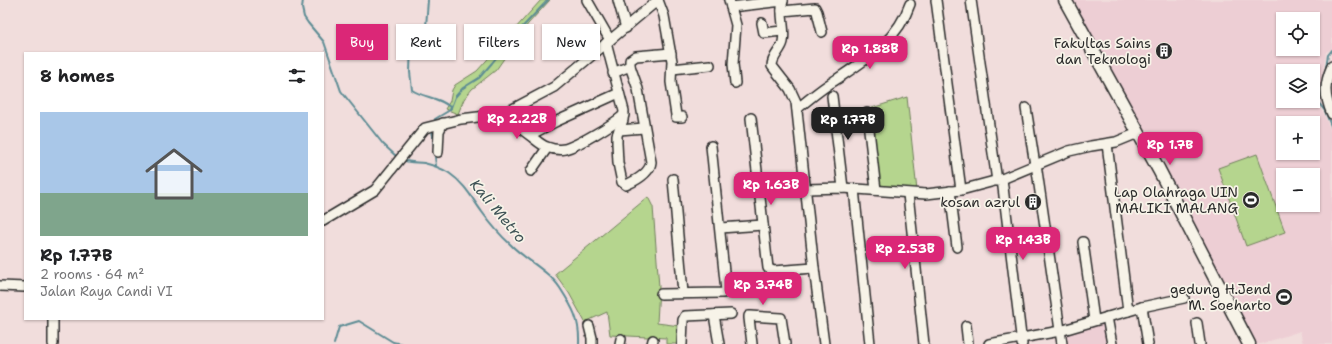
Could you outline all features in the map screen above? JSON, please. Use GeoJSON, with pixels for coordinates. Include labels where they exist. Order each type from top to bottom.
{"type":"FeatureCollection","features":[{"type":"Feature","properties":{"kind":"main road"},"geometry":{"type":"LineString","coordinates":[[1065,0],[1187,223],[1249,344]]}},
{"type":"Feature","properties":{"kind":"street"},"geometry":{"type":"LineString","coordinates":[[587,0],[608,42],[613,73],[624,115],[617,142],[618,163],[622,182],[626,185],[643,175],[651,167],[638,89],[630,66],[630,60],[636,56],[671,53]]}},
{"type":"Feature","properties":{"kind":"street"},"geometry":{"type":"LineString","coordinates":[[618,0],[626,28]]}},
{"type":"Feature","properties":{"kind":"street"},"geometry":{"type":"LineString","coordinates":[[324,220],[375,190],[427,127],[465,118],[494,116],[510,111],[554,87],[658,0],[665,21],[671,53],[671,82],[676,117],[682,117]]}},
{"type":"Feature","properties":{"kind":"street"},"geometry":{"type":"LineString","coordinates":[[734,83],[732,64],[736,25],[730,3],[783,0],[783,40],[782,46],[772,61],[772,66],[794,95],[797,109],[814,268],[824,344]]}},
{"type":"Feature","properties":{"kind":"street"},"geometry":{"type":"LineString","coordinates":[[936,0],[961,190]]}},
{"type":"Feature","properties":{"kind":"street"},"geometry":{"type":"LineString","coordinates":[[971,0],[1001,182],[1021,341]]}},
{"type":"Feature","properties":{"kind":"street"},"geometry":{"type":"LineString","coordinates":[[797,109],[879,49],[900,26],[911,1]]}},
{"type":"Feature","properties":{"kind":"street"},"geometry":{"type":"LineString","coordinates":[[782,11],[814,8],[817,12],[822,32]]}},
{"type":"Feature","properties":{"kind":"street"},"geometry":{"type":"LineString","coordinates":[[762,23],[764,34],[782,30]]}},
{"type":"Feature","properties":{"kind":"street"},"geometry":{"type":"LineString","coordinates":[[672,69],[710,65]]}},
{"type":"Feature","properties":{"kind":"street"},"geometry":{"type":"LineString","coordinates":[[613,73],[630,66]]}},
{"type":"Feature","properties":{"kind":"street"},"geometry":{"type":"LineString","coordinates":[[1332,66],[1325,83],[1326,95],[1332,114]]}},
{"type":"Feature","properties":{"kind":"street"},"geometry":{"type":"LineString","coordinates":[[530,135],[619,93]]}},
{"type":"Feature","properties":{"kind":"street"},"geometry":{"type":"LineString","coordinates":[[832,96],[843,188]]}},
{"type":"Feature","properties":{"kind":"street"},"geometry":{"type":"LineString","coordinates":[[1026,108],[1036,165],[1062,344]]}},
{"type":"Feature","properties":{"kind":"street"},"geometry":{"type":"LineString","coordinates":[[510,111],[518,125],[547,148],[565,149],[611,125],[624,115]]}},
{"type":"Feature","properties":{"kind":"street"},"geometry":{"type":"LineString","coordinates":[[867,113],[876,190]]}},
{"type":"Feature","properties":{"kind":"street"},"geometry":{"type":"LineString","coordinates":[[751,118],[767,265],[769,270],[814,268]]}},
{"type":"Feature","properties":{"kind":"street"},"geometry":{"type":"LineString","coordinates":[[438,152],[441,123]]}},
{"type":"Feature","properties":{"kind":"street"},"geometry":{"type":"LineString","coordinates":[[619,130],[644,128]]}},
{"type":"Feature","properties":{"kind":"street"},"geometry":{"type":"LineString","coordinates":[[806,189],[843,188],[854,193],[876,190],[908,194],[926,194],[961,190],[1001,182],[1036,165],[1069,152],[1091,146],[1107,146],[1138,133]]}},
{"type":"Feature","properties":{"kind":"street"},"geometry":{"type":"LineString","coordinates":[[660,294],[723,293],[726,291],[711,146]]}},
{"type":"Feature","properties":{"kind":"street"},"geometry":{"type":"LineString","coordinates":[[1107,146],[1128,311]]}},
{"type":"Feature","properties":{"kind":"street"},"geometry":{"type":"LineString","coordinates":[[531,172],[547,148]]}},
{"type":"Feature","properties":{"kind":"street"},"geometry":{"type":"LineString","coordinates":[[673,180],[683,293]]}},
{"type":"Feature","properties":{"kind":"street"},"geometry":{"type":"LineString","coordinates":[[950,191],[957,247]]}},
{"type":"Feature","properties":{"kind":"street"},"geometry":{"type":"LineString","coordinates":[[854,193],[870,344]]}},
{"type":"Feature","properties":{"kind":"street"},"geometry":{"type":"LineString","coordinates":[[908,194],[924,344]]}},
{"type":"Feature","properties":{"kind":"street"},"geometry":{"type":"LineString","coordinates":[[720,228],[763,225]]}},
{"type":"Feature","properties":{"kind":"street"},"geometry":{"type":"LineString","coordinates":[[1083,242],[1094,320]]}},
{"type":"Feature","properties":{"kind":"street"},"geometry":{"type":"LineString","coordinates":[[0,286],[24,287]]}},
{"type":"Feature","properties":{"kind":"street"},"geometry":{"type":"LineString","coordinates":[[989,344],[1021,341],[1142,307],[1184,298]]}},
{"type":"Feature","properties":{"kind":"street"},"geometry":{"type":"LineString","coordinates":[[1142,307],[1148,344]]}},
{"type":"Feature","properties":{"kind":"street"},"geometry":{"type":"LineString","coordinates":[[682,344],[683,320],[686,316],[730,314]]}},
{"type":"Feature","properties":{"kind":"street"},"geometry":{"type":"LineString","coordinates":[[714,315],[719,344]]}},
{"type":"Feature","properties":{"kind":"street"},"geometry":{"type":"LineString","coordinates":[[752,344],[749,316],[781,318],[785,344]]}},
{"type":"Feature","properties":{"kind":"street"},"geometry":{"type":"LineString","coordinates":[[1107,317],[1112,344]]}},
{"type":"Feature","properties":{"kind":"street"},"geometry":{"type":"LineString","coordinates":[[53,320],[53,344]]}},
{"type":"Feature","properties":{"kind":"street"},"geometry":{"type":"LineString","coordinates":[[1197,323],[1200,344]]}},
{"type":"Feature","properties":{"kind":"street"},"geometry":{"type":"LineString","coordinates":[[589,326],[592,344]]}},
{"type":"Feature","properties":{"kind":"street"},"geometry":{"type":"LineString","coordinates":[[966,326],[968,344]]}},
{"type":"Feature","properties":{"kind":"shaded area"},"geometry":{"type":"Polygon","coordinates":[[[1068,0],[1332,0],[1332,49],[1326,52],[1320,88],[1320,64],[1276,64],[1276,108],[1319,108],[1323,112],[1332,134],[1332,344],[1303,344],[1300,331],[1260,344],[1254,344],[1173,184],[1068,0]]]}},
{"type":"Feature","properties":{"kind":"shaded area"},"geometry":{"type":"Polygon","coordinates":[[[1104,320],[1108,344],[1067,344],[1065,332],[1104,320]]]}},
{"type":"Feature","properties":{"kind":"green space"},"geometry":{"type":"Polygon","coordinates":[[[541,0],[550,0],[528,24],[519,24],[541,0]]]}},
{"type":"Feature","properties":{"kind":"green space"},"geometry":{"type":"Polygon","coordinates":[[[487,60],[503,60],[496,70],[472,89],[464,99],[458,114],[445,109],[450,101],[452,90],[455,85],[477,71],[487,60]]]}},
{"type":"Feature","properties":{"kind":"green space"},"geometry":{"type":"Polygon","coordinates":[[[907,97],[917,191],[879,186],[872,108],[907,97]]]}},
{"type":"Feature","properties":{"kind":"green space","name":"Lap Olahraga UIN MALIKI MALANG"},"geometry":{"type":"Polygon","coordinates":[[[1257,154],[1276,207],[1276,212],[1278,212],[1285,232],[1246,246],[1218,168],[1257,154]]]}},
{"type":"Feature","properties":{"kind":"green space"},"geometry":{"type":"Polygon","coordinates":[[[648,197],[653,207],[659,287],[657,323],[680,326],[679,344],[666,344],[666,338],[610,335],[607,312],[585,322],[569,293],[555,274],[648,197]]]}},
{"type":"Feature","properties":{"kind":"waterway","name":"Kali Metro"},"geometry":{"type":"LineString","coordinates":[[303,0],[302,8],[304,17],[324,42],[341,91],[383,144],[397,157]]}},
{"type":"Feature","properties":{"kind":"waterway"},"geometry":{"type":"LineString","coordinates":[[428,0],[425,40],[412,42],[411,44],[410,72],[412,90],[447,104],[451,108]]}},
{"type":"Feature","properties":{"kind":"waterway"},"geometry":{"type":"LineString","coordinates":[[434,123],[435,119],[450,110],[455,97],[463,88],[479,78],[512,38],[548,0]]}},
{"type":"Feature","properties":{"kind":"waterway"},"geometry":{"type":"LineString","coordinates":[[1325,73],[1328,55],[1332,50]]}},
{"type":"Feature","properties":{"kind":"waterway"},"geometry":{"type":"LineString","coordinates":[[1322,85],[1318,102],[1325,111],[1332,128]]}},
{"type":"Feature","properties":{"kind":"waterway"},"geometry":{"type":"LineString","coordinates":[[432,129],[436,166]]}},
{"type":"Feature","properties":{"kind":"waterway","name":"Kali Metro"},"geometry":{"type":"LineString","coordinates":[[403,160],[424,163],[446,171],[454,177],[471,196],[495,229],[516,250],[550,276],[560,288],[575,314],[579,344]]}},
{"type":"Feature","properties":{"kind":"waterway"},"geometry":{"type":"LineString","coordinates":[[334,344],[339,327],[359,321],[393,342],[402,344]]}},
{"type":"Feature","properties":{"kind":"place","name":"Fakultas Sains dan Teknologi"},"geometry":{"type":"Point","coordinates":[1164,51]}},
{"type":"Feature","properties":{"kind":"place","name":"Lap Olahraga UIN MALIKI MALANG"},"geometry":{"type":"Point","coordinates":[1251,200]}},
{"type":"Feature","properties":{"kind":"place","name":"kosan azrul"},"geometry":{"type":"Point","coordinates":[1033,202]}},
{"type":"Feature","properties":{"kind":"place","name":"gedung H.Jend M. Soeharto"},"geometry":{"type":"Point","coordinates":[1284,297]}}]}
